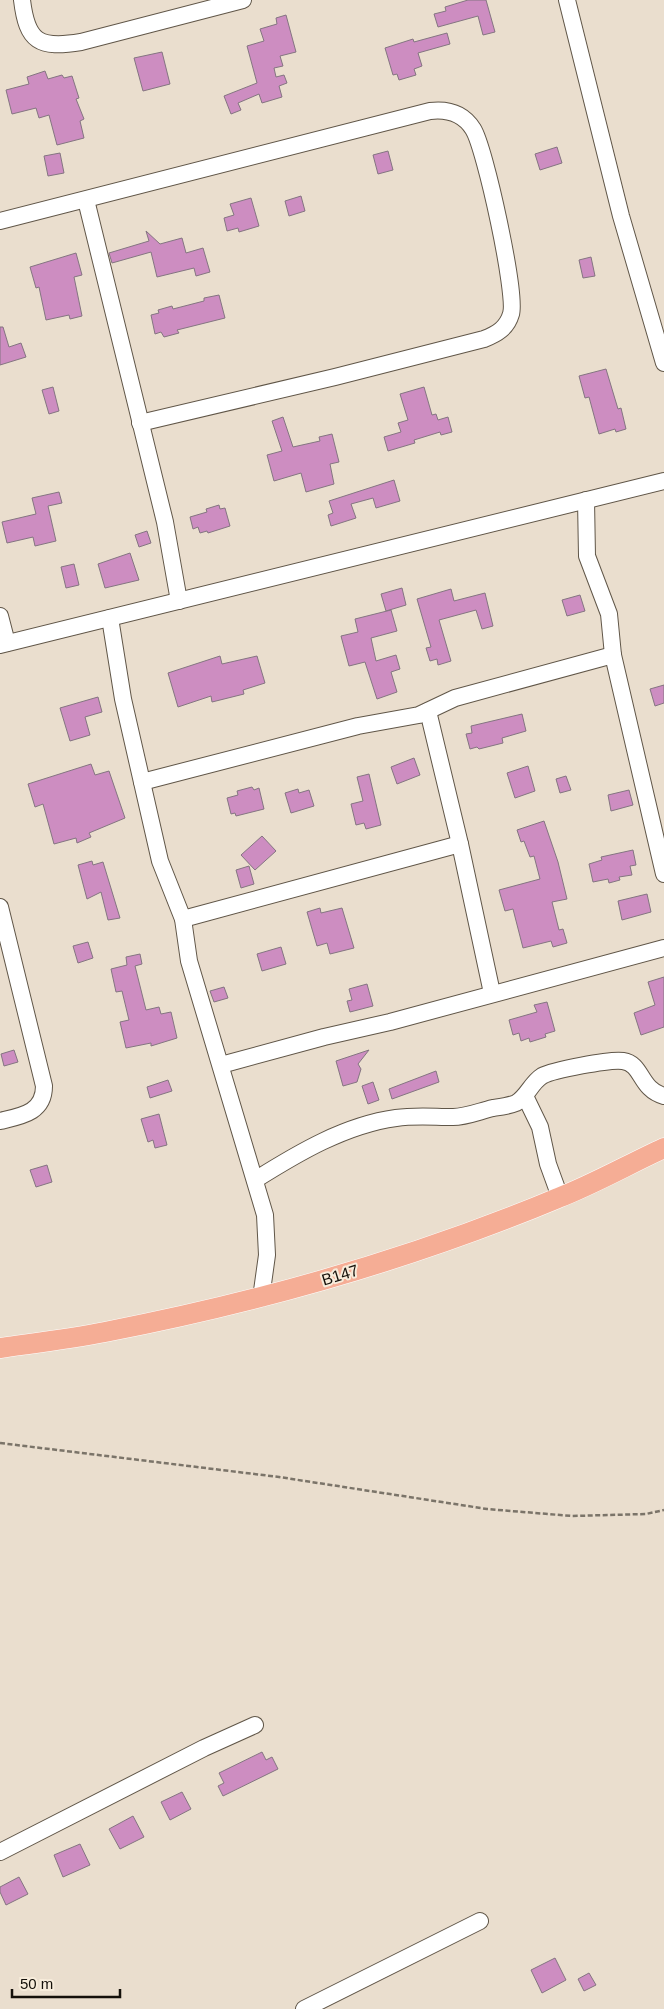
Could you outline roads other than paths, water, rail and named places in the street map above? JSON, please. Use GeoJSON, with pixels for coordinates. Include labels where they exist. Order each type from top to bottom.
{"type":"FeatureCollection","features":[{"type":"Feature","properties":{"kind":"main road","name":"B147"},"geometry":{"type":"LineString","coordinates":[[0,1348],[104,1333],[261,1298],[323,1280],[425,1248],[560,1198],[664,1148]]}},
{"type":"Feature","properties":{"kind":"street"},"geometry":{"type":"LineString","coordinates":[[22,0],[26,26],[32,35],[41,42],[61,46],[236,1]]}},
{"type":"Feature","properties":{"kind":"street"},"geometry":{"type":"LineString","coordinates":[[570,2],[621,216],[661,338],[664,363]]}},
{"type":"Feature","properties":{"kind":"street"},"geometry":{"type":"LineString","coordinates":[[0,221],[442,110],[462,118],[472,128],[478,139],[495,207],[512,292],[512,306],[507,322],[495,335],[335,377],[140,423]]}},
{"type":"Feature","properties":{"kind":"street"},"geometry":{"type":"LineString","coordinates":[[86,200],[170,545],[179,601]]}},
{"type":"Feature","properties":{"kind":"street"},"geometry":{"type":"LineString","coordinates":[[0,616],[4,644],[664,481]]}},
{"type":"Feature","properties":{"kind":"street"},"geometry":{"type":"LineString","coordinates":[[586,500],[587,556],[609,614],[613,655],[664,874]]}},
{"type":"Feature","properties":{"kind":"street"},"geometry":{"type":"LineString","coordinates":[[110,618],[123,699],[162,867],[183,920],[189,961],[265,1215],[268,1255],[261,1298]]}},
{"type":"Feature","properties":{"kind":"street"},"geometry":{"type":"LineString","coordinates":[[142,782],[358,726],[404,718],[428,711],[455,698],[613,655]]}},
{"type":"Feature","properties":{"kind":"street"},"geometry":{"type":"LineString","coordinates":[[428,711],[460,844],[492,994]]}},
{"type":"Feature","properties":{"kind":"street"},"geometry":{"type":"LineString","coordinates":[[183,920],[460,844]]}},
{"type":"Feature","properties":{"kind":"street"},"geometry":{"type":"LineString","coordinates":[[0,907],[44,1086],[44,1095],[41,1103],[34,1110],[0,1121]]}},
{"type":"Feature","properties":{"kind":"street"},"geometry":{"type":"LineString","coordinates":[[221,1065],[324,1037],[390,1022],[664,948]]}},
{"type":"Feature","properties":{"kind":"street"},"geometry":{"type":"LineString","coordinates":[[255,1180],[290,1158],[365,1125],[398,1118],[463,1116],[515,1103],[525,1096],[542,1076],[578,1067],[619,1061],[634,1065],[647,1087],[656,1094],[664,1096]]}},
{"type":"Feature","properties":{"kind":"street"},"geometry":{"type":"LineString","coordinates":[[525,1096],[540,1127],[548,1164],[560,1198]]}},
{"type":"Feature","properties":{"kind":"street"},"geometry":{"type":"LineString","coordinates":[[0,1852],[255,1724]]}},
{"type":"Feature","properties":{"kind":"street"},"geometry":{"type":"LineString","coordinates":[[304,2009],[480,1921]]}}]}
